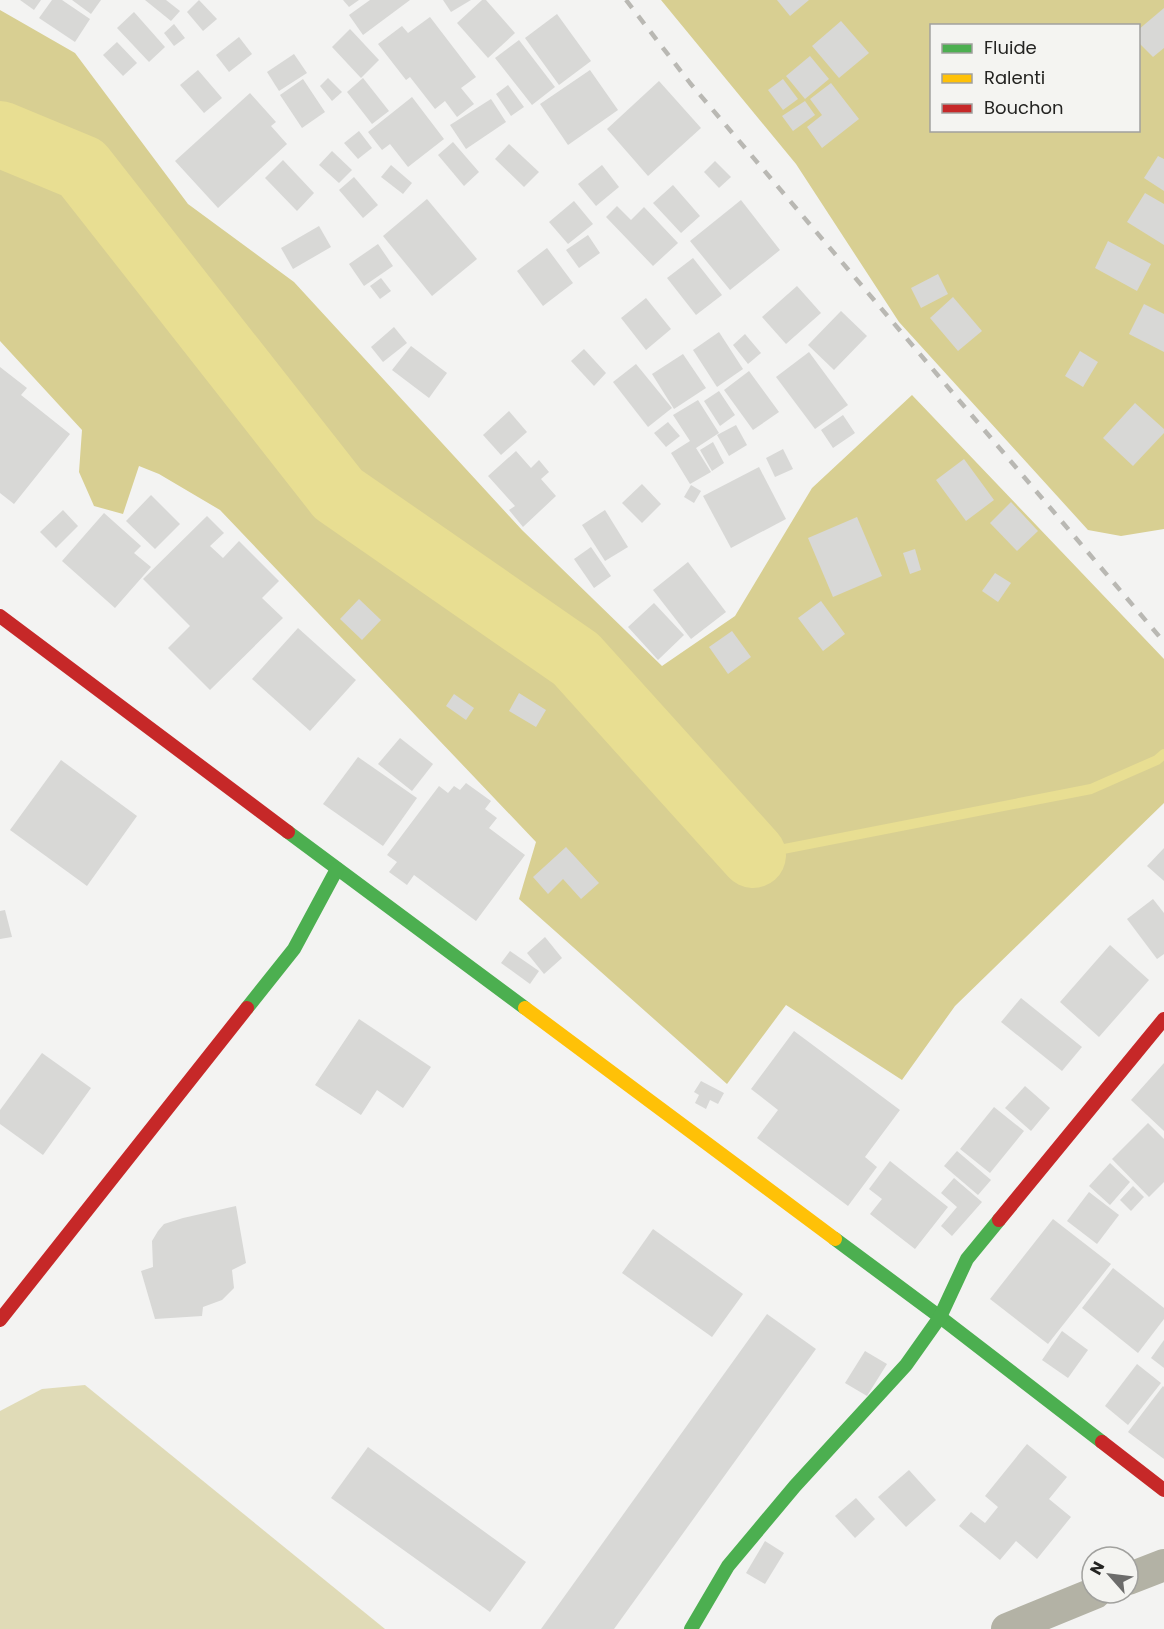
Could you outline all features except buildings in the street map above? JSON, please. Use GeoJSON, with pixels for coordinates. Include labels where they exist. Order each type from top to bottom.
{"type":"FeatureCollection","features":[{"type":"Feature","properties":{"kind":"main road"},"geometry":{"type":"LineString","coordinates":[[0,616],[940,1317],[1164,1490]]}},
{"type":"Feature","properties":{"kind":"main road"},"geometry":{"type":"LineString","coordinates":[[0,1320],[294,949],[337,868]]}},
{"type":"Feature","properties":{"kind":"main road"},"geometry":{"type":"LineString","coordinates":[[691,1629],[728,1566],[795,1486],[906,1365],[940,1317],[967,1259],[1164,1019]]}},
{"type":"Feature","properties":{"kind":"street"},"geometry":{"type":"LineString","coordinates":[[1140,1575],[1164,1565]]}},
{"type":"Feature","properties":{"kind":"street"},"geometry":{"type":"LineString","coordinates":[[1007,1629],[1080,1599]]}},
{"type":"Feature","properties":{"kind":"shaded area"},"geometry":{"type":"Polygon","coordinates":[[[661,0],[1164,0],[1164,529],[1121,536],[1088,530],[899,322],[796,164],[661,0]]]}},
{"type":"Feature","properties":{"kind":"shaded area"},"geometry":{"type":"Polygon","coordinates":[[[0,10],[75,53],[188,204],[294,282],[522,530],[662,666],[735,616],[812,488],[912,395],[1164,659],[1164,803],[955,1006],[902,1080],[786,1005],[727,1084],[519,899],[536,842],[220,510],[159,474],[139,466],[123,514],[94,506],[79,472],[82,430],[0,341],[0,10]]]}},
{"type":"Feature","properties":{"kind":"shaded area"},"geometry":{"type":"Polygon","coordinates":[[[85,1385],[385,1629],[0,1629],[0,1411],[42,1389],[85,1385]]]}},
{"type":"Feature","properties":{"kind":"waterway"},"geometry":{"type":"LineString","coordinates":[[0,134],[82,168],[338,494],[576,659],[753,855]]}},
{"type":"Feature","properties":{"kind":"waterway"},"geometry":{"type":"LineString","coordinates":[[753,855],[1091,789],[1157,760],[1164,754]]}},
{"type":"Feature","properties":{"kind":"railway"},"geometry":{"type":"LineString","coordinates":[[626,0],[690,83],[1164,642]]}},
{"type":"Feature","properties":{"kind":"traffic: fast"},"geometry":{"type":"LineString","coordinates":[[288,832],[525,1008]]}},
{"type":"Feature","properties":{"kind":"traffic: fast"},"geometry":{"type":"LineString","coordinates":[[247,1008],[294,949],[337,869]]}},
{"type":"Feature","properties":{"kind":"traffic: fast"},"geometry":{"type":"LineString","coordinates":[[691,1629],[728,1566],[795,1486],[906,1365],[940,1317],[967,1259],[999,1220]]}},
{"type":"Feature","properties":{"kind":"traffic: fast"},"geometry":{"type":"LineString","coordinates":[[835,1239],[1102,1442]]}},
{"type":"Feature","properties":{"kind":"traffic: slow"},"geometry":{"type":"LineString","coordinates":[[525,1008],[835,1239]]}},
{"type":"Feature","properties":{"kind":"traffic: jam"},"geometry":{"type":"LineString","coordinates":[[0,616],[288,832]]}},
{"type":"Feature","properties":{"kind":"traffic: jam"},"geometry":{"type":"LineString","coordinates":[[0,1320],[247,1008]]}},
{"type":"Feature","properties":{"kind":"traffic: jam"},"geometry":{"type":"LineString","coordinates":[[999,1220],[1164,1019]]}},
{"type":"Feature","properties":{"kind":"traffic: jam"},"geometry":{"type":"LineString","coordinates":[[1102,1442],[1164,1490]]}}]}
